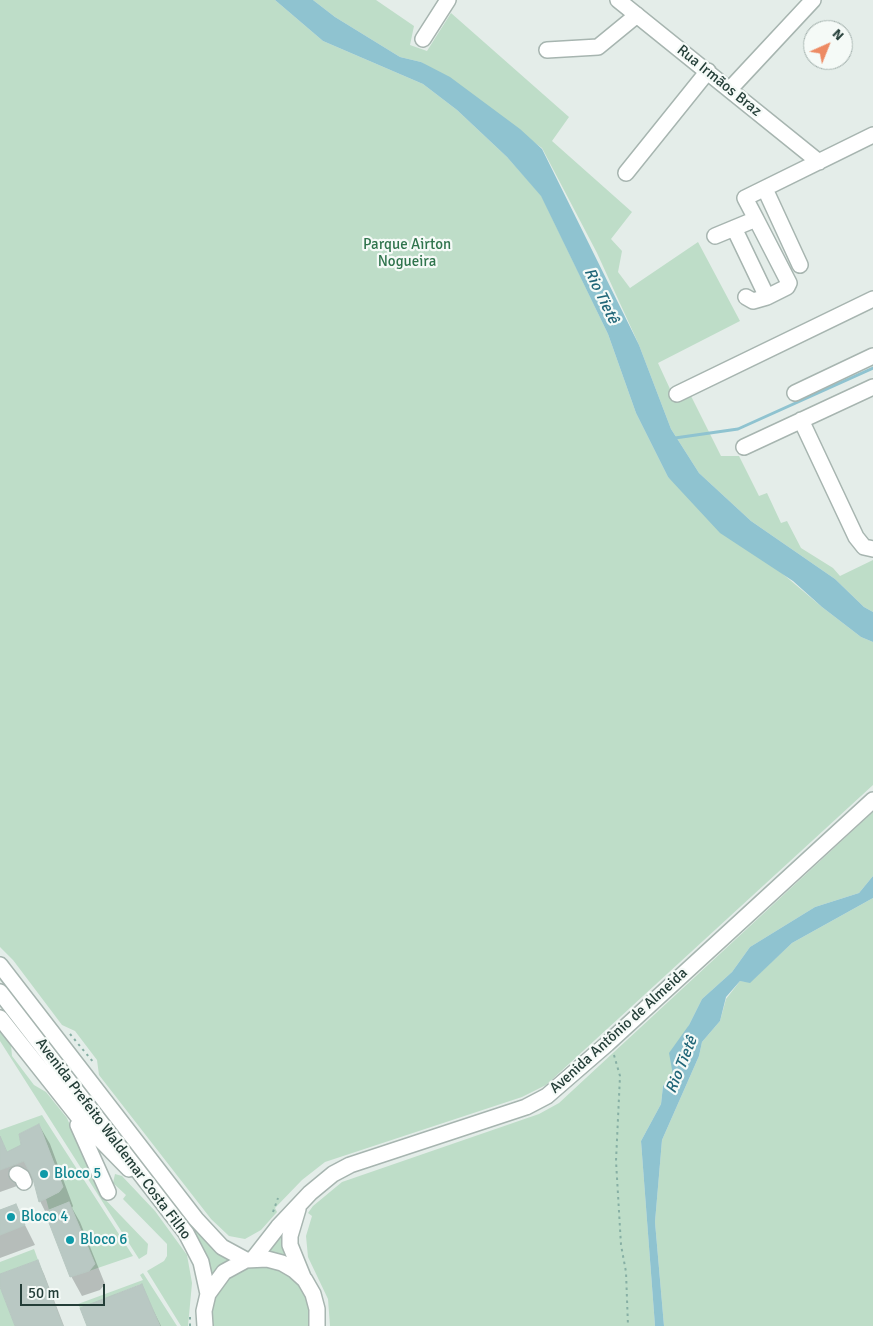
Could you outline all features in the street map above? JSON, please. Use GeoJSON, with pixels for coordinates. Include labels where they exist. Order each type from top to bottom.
{"type":"FeatureCollection","features":[{"type":"Feature","properties":{"kind":"street"},"geometry":{"type":"LineString","coordinates":[[423,39],[448,0]]}},
{"type":"Feature","properties":{"kind":"street"},"geometry":{"type":"LineString","coordinates":[[730,89],[813,0]]}},
{"type":"Feature","properties":{"kind":"street"},"geometry":{"type":"LineString","coordinates":[[547,50],[598,47],[629,6]]}},
{"type":"Feature","properties":{"kind":"street","name":"Rua Irmãos Braz"},"geometry":{"type":"LineString","coordinates":[[629,6],[819,162]]}},
{"type":"Feature","properties":{"kind":"street"},"geometry":{"type":"LineString","coordinates":[[626,172],[708,72]]}},
{"type":"Feature","properties":{"kind":"street"},"geometry":{"type":"LineString","coordinates":[[746,298],[753,301],[767,296],[787,287],[789,282],[746,198],[873,135]]}},
{"type":"Feature","properties":{"kind":"street"},"geometry":{"type":"LineString","coordinates":[[765,189],[800,265]]}},
{"type":"Feature","properties":{"kind":"street"},"geometry":{"type":"LineString","coordinates":[[715,236],[756,219]]}},
{"type":"Feature","properties":{"kind":"street"},"geometry":{"type":"LineString","coordinates":[[734,228],[767,296]]}},
{"type":"Feature","properties":{"kind":"street"},"geometry":{"type":"LineString","coordinates":[[677,394],[873,300]]}},
{"type":"Feature","properties":{"kind":"street"},"geometry":{"type":"LineString","coordinates":[[795,393],[873,356]]}},
{"type":"Feature","properties":{"kind":"street"},"geometry":{"type":"LineString","coordinates":[[744,447],[873,387]]}},
{"type":"Feature","properties":{"kind":"street"},"geometry":{"type":"LineString","coordinates":[[801,420],[856,537],[864,547],[873,549]]}},
{"type":"Feature","properties":{"kind":"street","name":"Avenida Antônio de Almeida"},"geometry":{"type":"LineString","coordinates":[[249,1260],[321,1183],[350,1165],[526,1107],[553,1091],[607,1044],[873,800]]}},
{"type":"Feature","properties":{"kind":"street"},"geometry":{"type":"LineString","coordinates":[[0,965],[196,1220],[222,1247],[249,1260]]}},
{"type":"Feature","properties":{"kind":"street","name":"Avenida Prefeito Waldemar Costa Filho"},"geometry":{"type":"LineString","coordinates":[[0,992],[158,1195],[195,1246],[208,1294]]}},
{"type":"Feature","properties":{"kind":"street"},"geometry":{"type":"LineString","coordinates":[[0,1018],[62,1098],[97,1138],[158,1195]]}},
{"type":"Feature","properties":{"kind":"street"},"geometry":{"type":"LineString","coordinates":[[62,1098],[85,1138],[108,1192],[105,1175],[108,1168],[115,1164],[127,1168]]}},
{"type":"Feature","properties":{"kind":"street","name":"Avenida Antônio de Almeida"},"geometry":{"type":"LineString","coordinates":[[298,1207],[290,1236],[290,1245],[313,1294],[317,1309],[317,1326]]}},
{"type":"Feature","properties":{"kind":"street","name":"Avenida Antônio de Almeida"},"geometry":{"type":"LineString","coordinates":[[205,1326],[204,1311],[208,1294],[224,1272],[249,1260],[267,1259],[282,1263],[294,1270],[305,1280]]}},
{"type":"Feature","properties":{"kind":"path"},"geometry":{"type":"LineString","coordinates":[[66,1032],[73,1036],[93,1062],[95,1070]]}},
{"type":"Feature","properties":{"kind":"path"},"geometry":{"type":"LineString","coordinates":[[607,1044],[617,1062],[620,1076],[616,1161],[621,1245],[626,1272],[628,1326]]}},
{"type":"Feature","properties":{"kind":"path"},"geometry":{"type":"LineString","coordinates":[[271,1219],[278,1198]]}},
{"type":"Feature","properties":{"kind":"green space","name":"Parque Airton Nogueira"},"geometry":{"type":"Polygon","coordinates":[[[0,0],[275,0],[323,41],[423,84],[457,110],[507,157],[541,195],[608,334],[636,413],[668,477],[822,607],[861,637],[873,642],[873,785],[546,1085],[522,1097],[325,1162],[302,1180],[275,1208],[277,1212],[261,1230],[245,1239],[229,1236],[211,1219],[99,1075],[97,1060],[75,1031],[62,1025],[13,960],[0,947],[0,0]]]}},
{"type":"Feature","properties":{"kind":"green space"},"geometry":{"type":"Polygon","coordinates":[[[313,0],[376,0],[414,26],[410,45],[427,51],[451,13],[569,117],[552,141],[632,212],[611,239],[622,251],[618,272],[630,288],[698,242],[740,321],[658,363],[676,402],[691,396],[721,456],[739,456],[759,496],[767,493],[781,523],[787,521],[801,548],[833,568],[840,576],[873,560],[873,612],[864,607],[835,579],[751,521],[699,473],[671,429],[639,345],[597,253],[542,148],[421,62],[400,57],[335,17],[313,0]]]}},
{"type":"Feature","properties":{"kind":"green space"},"geometry":{"type":"Polygon","coordinates":[[[873,812],[873,876],[859,893],[815,907],[750,947],[732,972],[702,999],[689,1025],[673,1075],[663,1086],[661,1104],[641,1141],[655,1326],[330,1326],[328,1299],[308,1257],[306,1236],[312,1216],[308,1213],[313,1206],[342,1182],[539,1114],[559,1103],[873,812]]]}},
{"type":"Feature","properties":{"kind":"green space"},"geometry":{"type":"Polygon","coordinates":[[[873,898],[873,1326],[664,1326],[655,1222],[662,1140],[699,1056],[702,1042],[720,1021],[726,999],[740,981],[750,982],[792,943],[873,898]]]}},
{"type":"Feature","properties":{"kind":"green space"},"geometry":{"type":"Polygon","coordinates":[[[0,972],[237,1258],[209,1280],[207,1259],[197,1237],[0,980],[0,972]]]}},
{"type":"Feature","properties":{"kind":"green space"},"geometry":{"type":"Polygon","coordinates":[[[0,1031],[11,1045],[12,1056],[34,1085],[46,1092],[67,1118],[99,1193],[148,1244],[147,1254],[139,1259],[0,1041],[0,1031]]]}},
{"type":"Feature","properties":{"kind":"green space"},"geometry":{"type":"Polygon","coordinates":[[[42,1115],[133,1256],[89,1271],[94,1264],[69,1202],[49,1210],[46,1199],[59,1192],[63,1187],[39,1124],[19,1134],[24,1161],[12,1165],[3,1143],[0,1143],[0,1130],[42,1115]]]}},
{"type":"Feature","properties":{"kind":"green space"},"geometry":{"type":"Polygon","coordinates":[[[115,1174],[122,1176],[155,1211],[187,1255],[192,1283],[188,1326],[181,1326],[147,1271],[164,1261],[167,1256],[167,1244],[123,1199],[126,1195],[113,1183],[115,1174]]]}},
{"type":"Feature","properties":{"kind":"green space"},"geometry":{"type":"Polygon","coordinates":[[[283,1235],[287,1259],[266,1252],[283,1235]]]}},
{"type":"Feature","properties":{"kind":"green space"},"geometry":{"type":"Polygon","coordinates":[[[34,1249],[38,1260],[0,1274],[0,1262],[34,1249]]]}},
{"type":"Feature","properties":{"kind":"green space"},"geometry":{"type":"Polygon","coordinates":[[[261,1263],[287,1271],[303,1288],[311,1310],[310,1326],[208,1326],[209,1299],[235,1269],[261,1263]]]}},
{"type":"Feature","properties":{"kind":"green space"},"geometry":{"type":"Polygon","coordinates":[[[143,1273],[177,1326],[160,1326],[141,1284],[116,1294],[130,1326],[106,1299],[80,1308],[78,1304],[143,1280],[140,1275],[143,1273]]]}},
{"type":"Feature","properties":{"kind":"green space"},"geometry":{"type":"Polygon","coordinates":[[[0,1287],[15,1326],[0,1326],[0,1287]]]}},
{"type":"Feature","properties":{"kind":"water","name":"Rio Tietê"},"geometry":{"type":"Polygon","coordinates":[[[275,0],[313,0],[335,17],[400,57],[421,62],[450,77],[520,129],[542,149],[639,345],[671,429],[699,473],[751,521],[835,579],[864,607],[873,612],[873,642],[861,637],[822,607],[793,581],[720,533],[668,477],[636,413],[608,334],[541,196],[507,157],[457,110],[423,84],[323,41],[275,0]]]}},
{"type":"Feature","properties":{"kind":"water","name":"Rio Tietê"},"geometry":{"type":"Polygon","coordinates":[[[873,876],[873,898],[792,943],[750,983],[740,981],[726,997],[720,1021],[702,1042],[699,1056],[662,1140],[655,1222],[664,1326],[655,1326],[641,1141],[661,1104],[663,1086],[673,1075],[669,1053],[689,1025],[702,999],[732,972],[750,947],[815,907],[859,893],[873,876]]]}},
{"type":"Feature","properties":{"kind":"building","name":"Bloco 5"},"geometry":{"type":"Polygon","coordinates":[[[39,1124],[63,1187],[59,1192],[39,1202],[33,1179],[24,1161],[0,1170],[0,1136],[7,1152],[21,1145],[19,1134],[39,1124]]]}},
{"type":"Feature","properties":{"kind":"building","name":"Bloco 6"},"geometry":{"type":"Polygon","coordinates":[[[69,1202],[95,1264],[89,1271],[70,1277],[46,1215],[49,1210],[69,1202]]]}},
{"type":"Feature","properties":{"kind":"building","name":"Bloco 4"},"geometry":{"type":"Polygon","coordinates":[[[16,1204],[25,1225],[0,1235],[0,1210],[16,1204]]]}},
{"type":"Feature","properties":{"kind":"building"},"geometry":{"type":"Polygon","coordinates":[[[38,1260],[63,1326],[15,1326],[0,1287],[0,1274],[38,1260]]]}},
{"type":"Feature","properties":{"kind":"building"},"geometry":{"type":"Polygon","coordinates":[[[142,1284],[160,1326],[87,1326],[80,1308],[142,1284]]]}},
{"type":"Feature","properties":{"kind":"waterway"},"geometry":{"type":"LineString","coordinates":[[675,438],[738,429],[873,368]]}},
{"type":"Feature","properties":{"kind":"place","name":"Bloco 5"},"geometry":{"type":"Point","coordinates":[44,1174]}},
{"type":"Feature","properties":{"kind":"place","name":"Bloco 4"},"geometry":{"type":"Point","coordinates":[11,1217]}},
{"type":"Feature","properties":{"kind":"place","name":"Bloco 6"},"geometry":{"type":"Point","coordinates":[70,1240]}}]}
